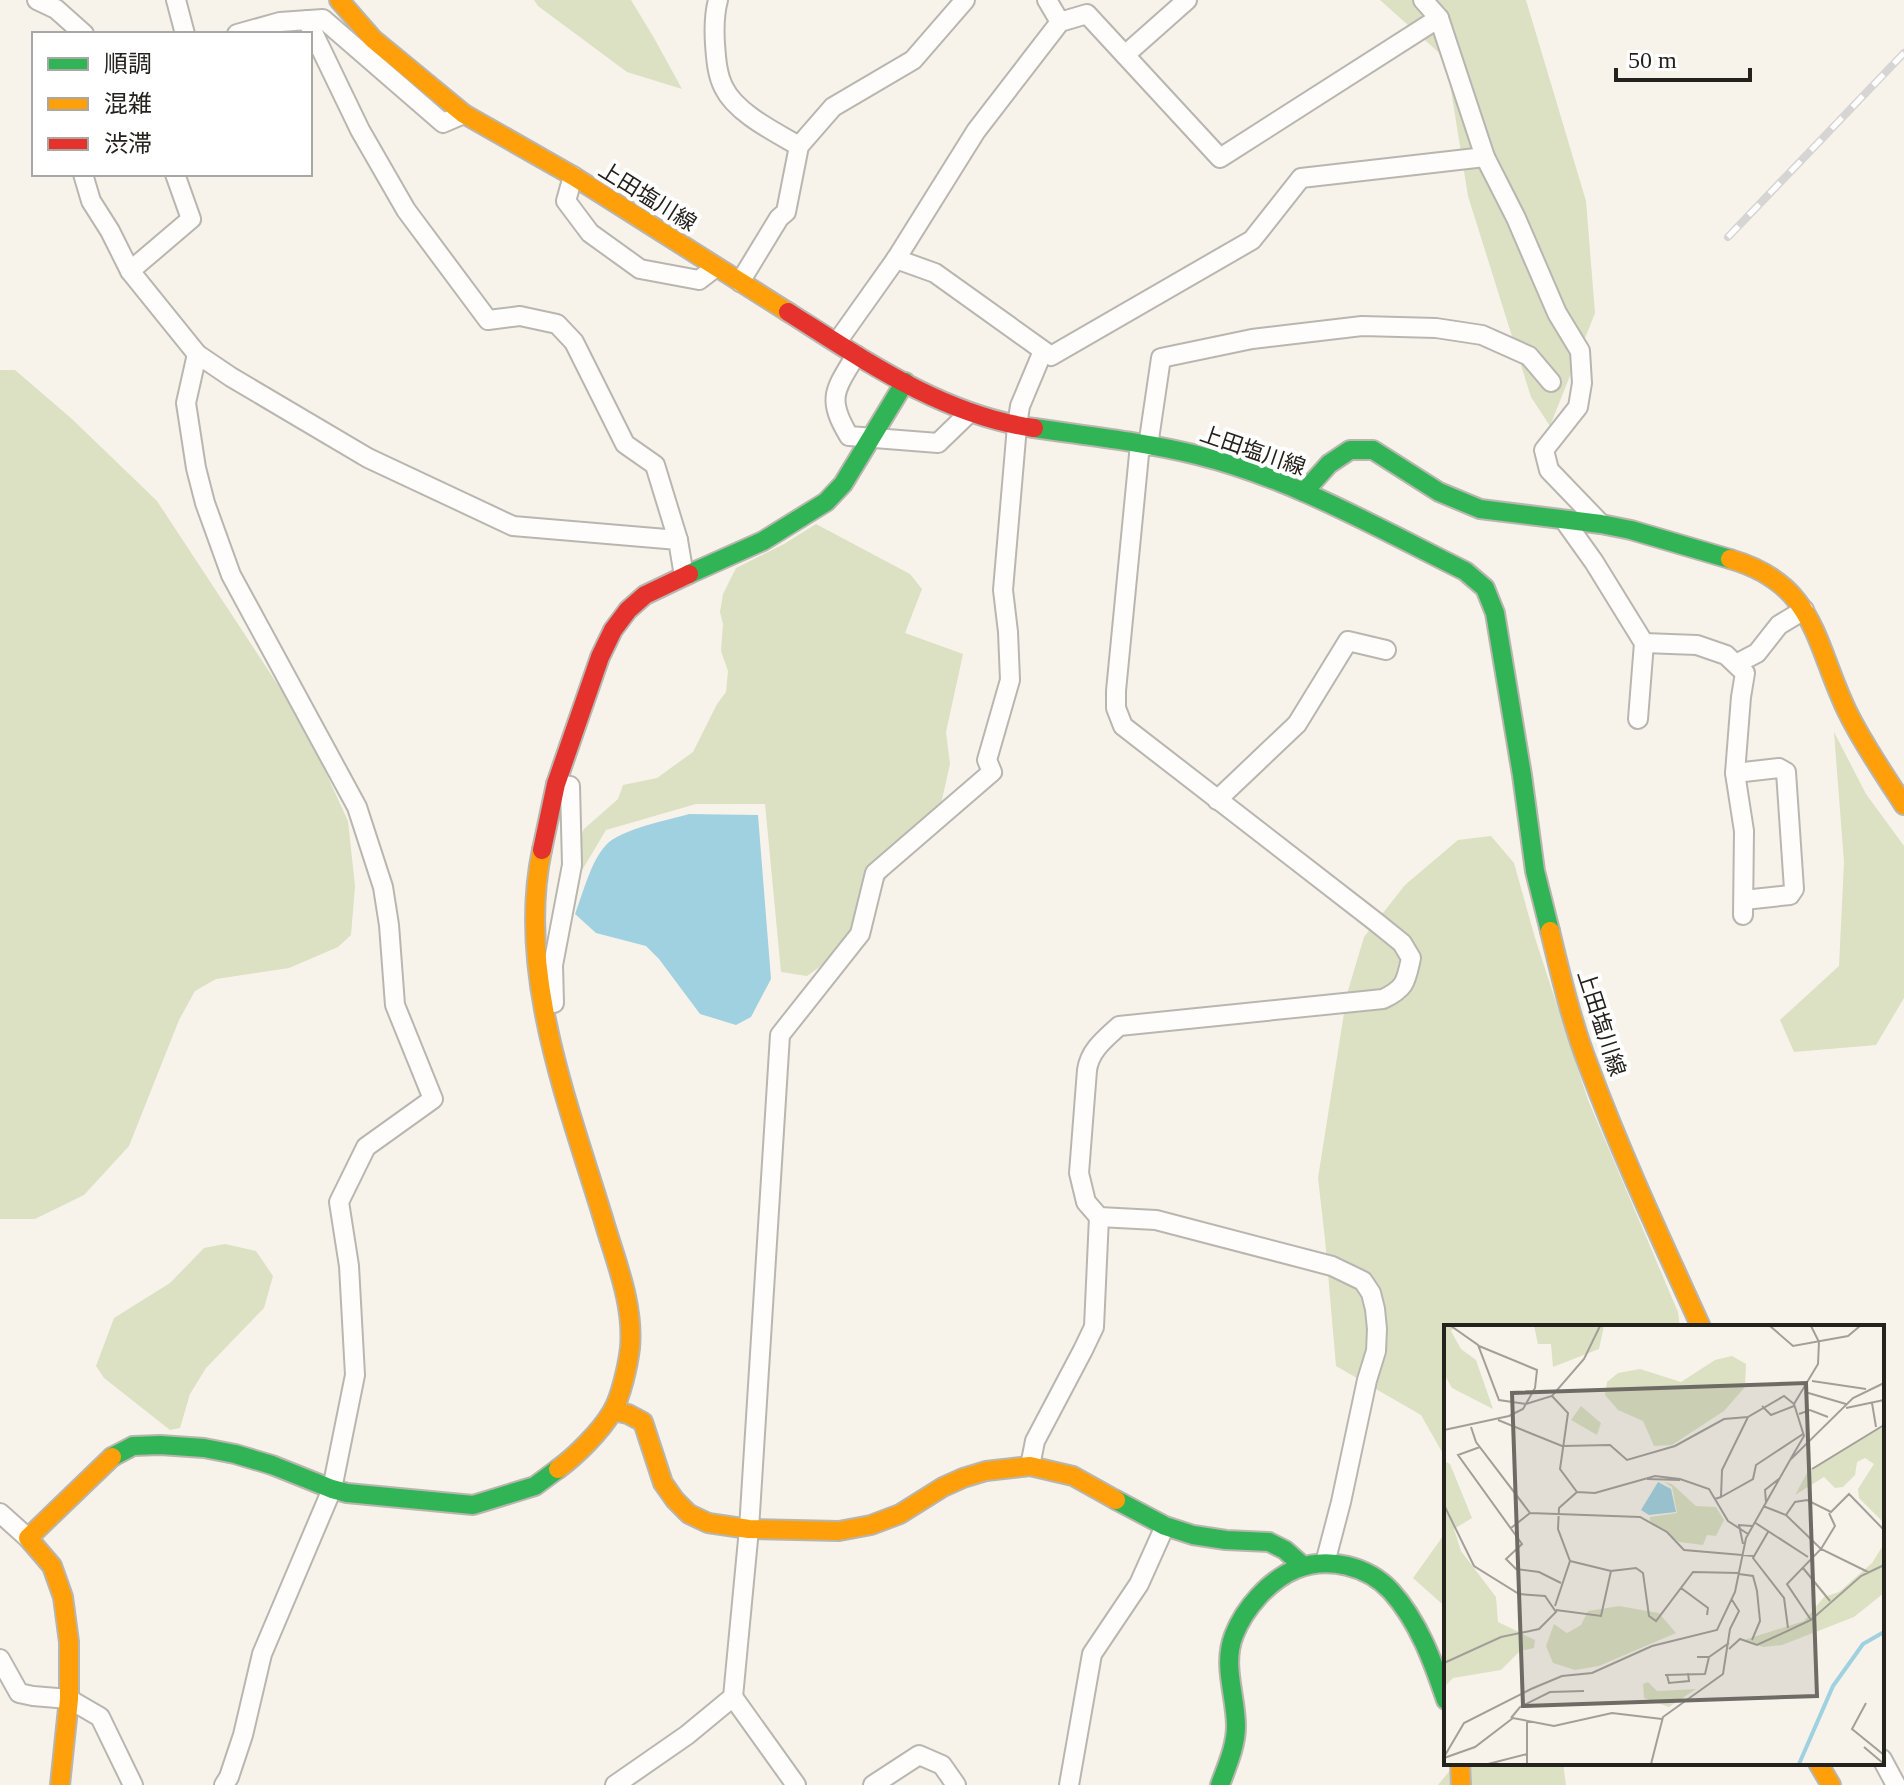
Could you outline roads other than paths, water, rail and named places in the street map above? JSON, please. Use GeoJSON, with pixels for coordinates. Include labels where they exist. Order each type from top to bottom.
{"type":"FeatureCollection","features":[{"type":"Feature","properties":{"kind":"street"},"geometry":{"type":"LineString","coordinates":[[37,0],[58,4],[82,32]]}},
{"type":"Feature","properties":{"kind":"street"},"geometry":{"type":"LineString","coordinates":[[176,0],[184,32]]}},
{"type":"Feature","properties":{"kind":"street","name":"上田塩川線"},"geometry":{"type":"LineString","coordinates":[[339,0],[373,39],[464,114],[573,176],[856,355],[931,397],[969,413],[1017,426],[1197,455],[1258,474],[1304,492],[1465,571],[1485,588],[1495,613],[1501,646],[1535,871],[1564,989],[1588,1065],[1639,1192],[1700,1325]]}},
{"type":"Feature","properties":{"kind":"street"},"geometry":{"type":"LineString","coordinates":[[718,0],[714,15],[716,61],[724,88],[734,102],[756,120],[799,146]]}},
{"type":"Feature","properties":{"kind":"street"},"geometry":{"type":"LineString","coordinates":[[740,282],[779,218],[786,212],[799,146],[833,107],[913,60],[965,0]]}},
{"type":"Feature","properties":{"kind":"street"},"geometry":{"type":"LineString","coordinates":[[1047,0],[1060,22]]}},
{"type":"Feature","properties":{"kind":"street"},"geometry":{"type":"LineString","coordinates":[[1125,55],[1187,0]]}},
{"type":"Feature","properties":{"kind":"street"},"geometry":{"type":"LineString","coordinates":[[1423,0],[1439,18],[1485,157],[1516,218],[1557,313],[1580,351],[1582,383],[1578,407],[1544,450],[1549,470],[1601,524]]}},
{"type":"Feature","properties":{"kind":"street"},"geometry":{"type":"LineString","coordinates":[[837,342],[896,259],[976,131],[1060,22],[1087,14],[1220,158],[1439,18]]}},
{"type":"Feature","properties":{"kind":"street"},"geometry":{"type":"LineString","coordinates":[[244,32],[280,22],[323,19],[443,123],[464,114]]}},
{"type":"Feature","properties":{"kind":"street"},"geometry":{"type":"LineString","coordinates":[[307,20],[360,130],[406,210],[488,320],[520,316],[557,324],[574,342],[625,444],[655,465],[678,540],[684,576]]}},
{"type":"Feature","properties":{"kind":"street"},"geometry":{"type":"LineString","coordinates":[[896,259],[935,273],[1051,356],[1252,240],[1301,178],[1485,157]]}},
{"type":"Feature","properties":{"kind":"street"},"geometry":{"type":"LineString","coordinates":[[84,176],[91,201],[130,271],[197,354],[368,458],[513,526],[678,540]]}},
{"type":"Feature","properties":{"kind":"street"},"geometry":{"type":"LineString","coordinates":[[130,271],[191,219],[176,176]]}},
{"type":"Feature","properties":{"kind":"street"},"geometry":{"type":"LineString","coordinates":[[573,176],[566,201],[590,233],[640,269],[699,280],[716,267]]}},
{"type":"Feature","properties":{"kind":"street"},"geometry":{"type":"LineString","coordinates":[[1030,1466],[1035,1441],[1094,1327],[1099,1217],[1086,1202],[1079,1173],[1088,1062],[1096,1048],[1119,1026],[1383,999],[1398,992],[1406,979],[1411,958],[1402,943],[1123,726],[1116,708],[1121,629],[1144,445],[1161,358],[1252,339],[1362,326],[1436,328],[1482,335],[1529,356],[1551,382]]}},
{"type":"Feature","properties":{"kind":"street"},"geometry":{"type":"LineString","coordinates":[[796,1785],[733,1697],[749,1529],[780,1035],[860,934],[875,873],[992,772],[987,760],[1010,680],[1003,590],[1017,426],[1020,406],[1043,351]]}},
{"type":"Feature","properties":{"kind":"street"},"geometry":{"type":"LineString","coordinates":[[197,354],[186,403],[205,503],[231,575],[357,807],[383,887],[395,1005],[433,1099],[366,1147],[339,1202],[349,1266],[355,1375],[332,1489],[262,1654],[243,1735],[224,1785]]}},
{"type":"Feature","properties":{"kind":"street"},"geometry":{"type":"LineString","coordinates":[[856,355],[836,389],[836,415],[849,436],[938,443],[969,413]]}},
{"type":"Feature","properties":{"kind":"street"},"geometry":{"type":"LineString","coordinates":[[28,1538],[112,1457],[133,1446],[204,1448],[272,1465],[347,1493],[473,1505],[535,1486],[566,1463],[613,1411],[626,1372],[630,1345],[627,1298],[550,1041],[534,931],[540,859],[556,784],[600,657],[613,630],[628,610],[645,595],[763,541],[826,502],[843,484],[905,382]]}},
{"type":"Feature","properties":{"kind":"street"},"geometry":{"type":"LineString","coordinates":[[1304,492],[1329,464],[1350,450],[1373,450],[1439,492],[1480,509],[1631,530],[1750,565],[1778,581],[1804,610],[1851,718],[1904,805]]}},
{"type":"Feature","properties":{"kind":"street"},"geometry":{"type":"LineString","coordinates":[[1564,520],[1644,643],[1638,719]]}},
{"type":"Feature","properties":{"kind":"street"},"geometry":{"type":"LineString","coordinates":[[1736,664],[1757,653],[1779,625],[1804,610]]}},
{"type":"Feature","properties":{"kind":"street"},"geometry":{"type":"LineString","coordinates":[[1217,800],[1297,724],[1348,641],[1386,650]]}},
{"type":"Feature","properties":{"kind":"street"},"geometry":{"type":"LineString","coordinates":[[1644,643],[1697,645],[1726,655],[1745,673],[1735,773],[1744,831],[1744,908],[1790,895],[1794,889],[1786,772],[1779,768],[1735,773]]}},
{"type":"Feature","properties":{"kind":"street"},"geometry":{"type":"LineString","coordinates":[[545,1014],[554,1010],[553,965],[572,865],[570,786],[556,784]]}},
{"type":"Feature","properties":{"kind":"street"},"geometry":{"type":"LineString","coordinates":[[1099,1217],[1156,1220],[1332,1266],[1363,1281],[1371,1293],[1377,1329],[1376,1351],[1325,1563]]}},
{"type":"Feature","properties":{"kind":"street"},"geometry":{"type":"LineString","coordinates":[[613,1411],[643,1422],[663,1483],[689,1514],[708,1523],[749,1529],[839,1531],[871,1525],[900,1514],[963,1478],[986,1471],[1030,1466],[1073,1476],[1165,1526],[1193,1535],[1269,1542],[1285,1550],[1303,1566]]}},
{"type":"Feature","properties":{"kind":"street"},"geometry":{"type":"LineString","coordinates":[[0,1513],[28,1538],[52,1566],[63,1597],[69,1642],[69,1699],[60,1785]]}},
{"type":"Feature","properties":{"kind":"street"},"geometry":{"type":"LineString","coordinates":[[1069,1785],[1092,1654],[1139,1584],[1165,1526]]}},
{"type":"Feature","properties":{"kind":"street"},"geometry":{"type":"LineString","coordinates":[[1220,1785],[1232,1755],[1236,1727],[1229,1670],[1231,1642],[1252,1604],[1286,1573],[1303,1566],[1340,1562],[1360,1567],[1383,1582],[1404,1605],[1436,1669],[1444,1694]]}},
{"type":"Feature","properties":{"kind":"street"},"geometry":{"type":"LineString","coordinates":[[0,1659],[19,1693],[69,1699],[100,1717],[133,1785]]}},
{"type":"Feature","properties":{"kind":"street"},"geometry":{"type":"LineString","coordinates":[[615,1785],[687,1735],[733,1697]]}},
{"type":"Feature","properties":{"kind":"street"},"geometry":{"type":"LineString","coordinates":[[873,1785],[919,1755],[942,1765],[956,1785]]}},
{"type":"Feature","properties":{"kind":"street"},"geometry":{"type":"LineString","coordinates":[[1884,1763],[1896,1785]]}},
{"type":"Feature","properties":{"kind":"street"},"geometry":{"type":"LineString","coordinates":[[1460,1765],[1461,1785]]}},
{"type":"Feature","properties":{"kind":"street"},"geometry":{"type":"LineString","coordinates":[[1819,1765],[1831,1785]]}},
{"type":"Feature","properties":{"kind":"water"},"geometry":{"type":"Polygon","coordinates":[[[689,814],[758,815],[771,979],[751,1017],[736,1025],[700,1014],[646,946],[596,933],[575,914],[592,868],[606,845],[622,834],[689,814]]]}},
{"type":"Feature","properties":{"kind":"railway"},"geometry":{"type":"LineString","coordinates":[[1728,237],[1904,53]]}}]}
